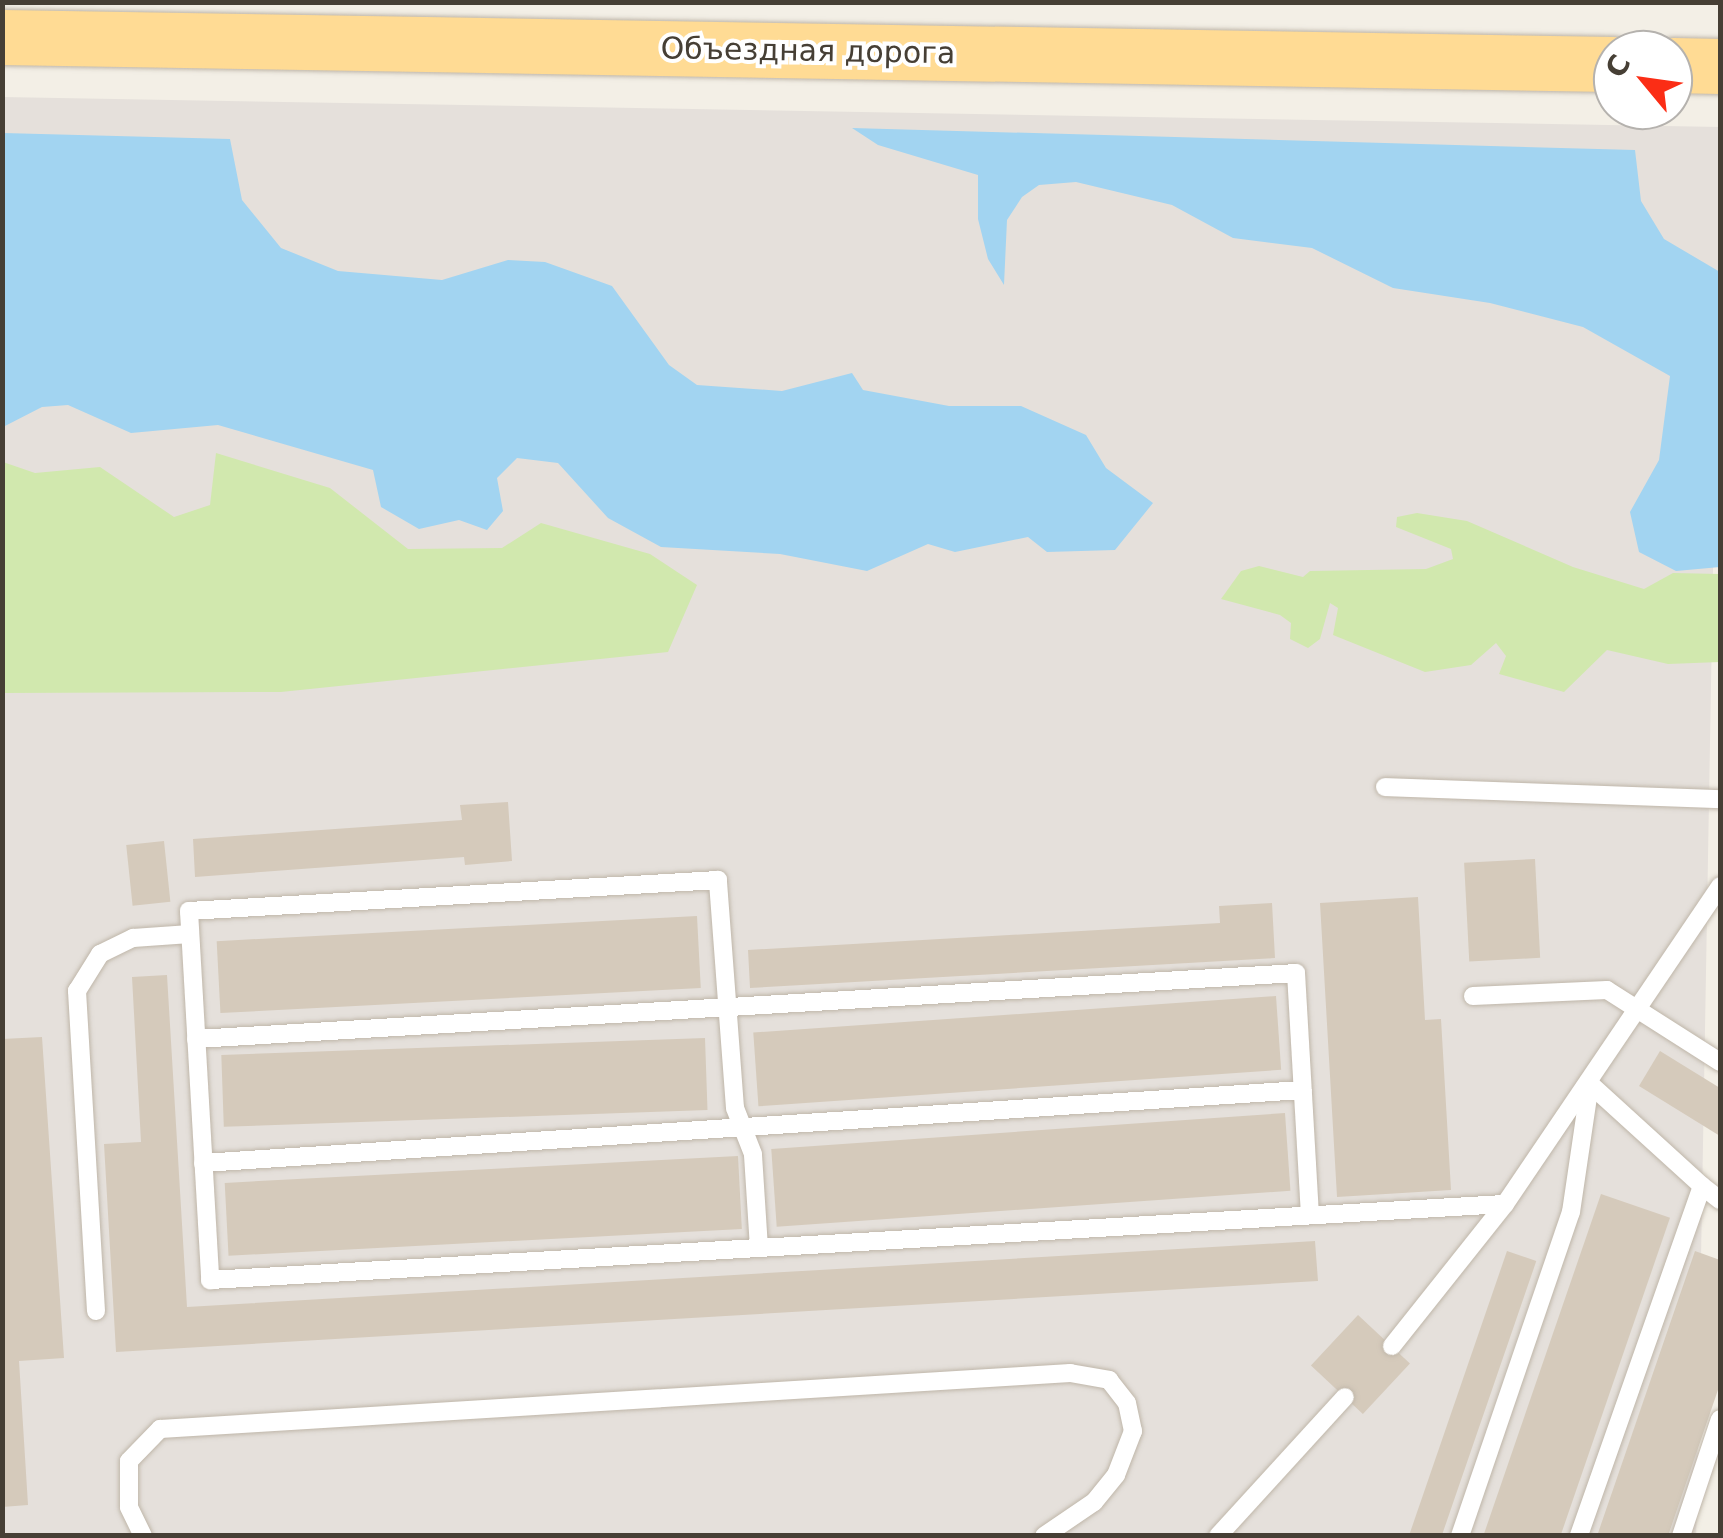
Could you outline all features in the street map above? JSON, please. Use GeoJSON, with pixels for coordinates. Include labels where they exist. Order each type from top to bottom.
{"type":"FeatureCollection","features":[{"type":"Feature","properties":{"kind":"main road","name":"Объездная дорога"},"geometry":{"type":"LineString","coordinates":[[2,37],[1593,64]]}},
{"type":"Feature","properties":{"kind":"main road"},"geometry":{"type":"LineString","coordinates":[[1693,65],[1720,66]]}},
{"type":"Feature","properties":{"kind":"lane"},"geometry":{"type":"LineString","coordinates":[[1385,787],[1720,799]]}},
{"type":"Feature","properties":{"kind":"lane"},"geometry":{"type":"LineString","coordinates":[[760,1248],[754,1154],[735,1108],[718,880],[189,911],[210,1280],[760,1248],[1310,1215],[1505,1204]]}},
{"type":"Feature","properties":{"kind":"lane"},"geometry":{"type":"LineString","coordinates":[[1392,1346],[1505,1204],[1590,1084],[1720,886]]}},
{"type":"Feature","properties":{"kind":"lane"},"geometry":{"type":"LineString","coordinates":[[96,1311],[76,991],[100,954],[133,938],[190,934]]}},
{"type":"Feature","properties":{"kind":"lane"},"geometry":{"type":"LineString","coordinates":[[196,1039],[1296,974],[1310,1215]]}},
{"type":"Feature","properties":{"kind":"lane"},"geometry":{"type":"LineString","coordinates":[[1473,996],[1607,990],[1720,1062]]}},
{"type":"Feature","properties":{"kind":"lane"},"geometry":{"type":"LineString","coordinates":[[1590,1084],[1720,1200]]}},
{"type":"Feature","properties":{"kind":"lane"},"geometry":{"type":"LineString","coordinates":[[1460,1536],[1571,1212],[1590,1084]]}},
{"type":"Feature","properties":{"kind":"lane"},"geometry":{"type":"LineString","coordinates":[[203,1162],[1302,1090]]}},
{"type":"Feature","properties":{"kind":"lane"},"geometry":{"type":"LineString","coordinates":[[1579,1536],[1702,1186]]}},
{"type":"Feature","properties":{"kind":"lane"},"geometry":{"type":"LineString","coordinates":[[143,1536],[129,1507],[130,1461],[160,1428],[1070,1373],[1108,1380],[1127,1402],[1133,1430],[1116,1474],[1094,1502],[1044,1536]]}},
{"type":"Feature","properties":{"kind":"lane"},"geometry":{"type":"LineString","coordinates":[[1218,1536],[1345,1397]]}},
{"type":"Feature","properties":{"kind":"lane"},"geometry":{"type":"LineString","coordinates":[[1680,1536],[1720,1419]]}},
{"type":"Feature","properties":{"kind":"shaded area"},"geometry":{"type":"Polygon","coordinates":[[[2,97],[1593,125],[1593,130],[1720,127],[1696,1536],[2,1535],[2,97]]]}},
{"type":"Feature","properties":{"kind":"green space"},"geometry":{"type":"Polygon","coordinates":[[[216,453],[330,488],[408,549],[502,548],[541,523],[650,554],[697,585],[668,652],[281,692],[3,693],[3,462],[35,473],[100,467],[174,517],[210,505],[216,453]]]}},
{"type":"Feature","properties":{"kind":"green space"},"geometry":{"type":"Polygon","coordinates":[[[1417,513],[1467,521],[1573,567],[1644,589],[1673,573],[1720,574],[1720,662],[1668,664],[1607,650],[1564,692],[1499,674],[1506,656],[1496,643],[1471,665],[1425,672],[1333,635],[1338,608],[1330,603],[1320,639],[1308,648],[1290,639],[1291,623],[1280,615],[1221,599],[1241,571],[1259,566],[1303,577],[1310,571],[1426,569],[1453,559],[1451,549],[1396,527],[1397,517],[1417,513]]]}},
{"type":"Feature","properties":{"kind":"water"},"geometry":{"type":"Polygon","coordinates":[[[852,128],[1635,150],[1641,201],[1664,239],[1720,272],[1720,567],[1676,571],[1639,552],[1630,512],[1659,460],[1670,376],[1583,327],[1490,303],[1393,288],[1312,248],[1233,238],[1172,205],[1076,182],[1039,185],[1022,197],[1007,220],[1004,285],[988,259],[978,219],[978,175],[878,145],[852,128]]]}},
{"type":"Feature","properties":{"kind":"water"},"geometry":{"type":"Polygon","coordinates":[[[3,133],[230,139],[242,200],[281,248],[338,271],[442,280],[508,260],[545,262],[612,286],[669,365],[697,385],[782,391],[852,373],[863,390],[949,406],[1021,406],[1086,435],[1106,468],[1153,503],[1115,550],[1047,552],[1028,537],[955,552],[928,544],[867,571],[780,554],[661,547],[608,518],[558,463],[517,458],[497,478],[503,511],[487,530],[459,520],[419,529],[381,507],[373,470],[218,425],[131,433],[68,405],[42,407],[3,427],[3,133]]]}},
{"type":"Feature","properties":{"kind":"building"},"geometry":{"type":"Polygon","coordinates":[[[508,802],[512,861],[465,865],[464,857],[195,877],[193,839],[462,820],[460,805],[508,802]]]}},
{"type":"Feature","properties":{"kind":"building"},"geometry":{"type":"Polygon","coordinates":[[[164,841],[170,902],[133,906],[126,845],[164,841]]]}},
{"type":"Feature","properties":{"kind":"building"},"geometry":{"type":"Polygon","coordinates":[[[1535,859],[1540,958],[1469,962],[1464,863],[1535,859]]]}},
{"type":"Feature","properties":{"kind":"building"},"geometry":{"type":"Polygon","coordinates":[[[1418,897],[1425,1020],[1441,1019],[1451,1190],[1337,1197],[1320,903],[1418,897]]]}},
{"type":"Feature","properties":{"kind":"building"},"geometry":{"type":"Polygon","coordinates":[[[1272,903],[1275,958],[750,988],[748,950],[1220,923],[1219,906],[1272,903]]]}},
{"type":"Feature","properties":{"kind":"building"},"geometry":{"type":"Polygon","coordinates":[[[697,916],[701,988],[220,1013],[217,941],[697,916]]]}},
{"type":"Feature","properties":{"kind":"building"},"geometry":{"type":"Polygon","coordinates":[[[167,975],[187,1307],[1315,1241],[1318,1281],[116,1352],[104,1144],[141,1142],[132,977],[167,975]]]}},
{"type":"Feature","properties":{"kind":"building"},"geometry":{"type":"Polygon","coordinates":[[[1276,996],[1281,1070],[758,1106],[753,1033],[1276,996]]]}},
{"type":"Feature","properties":{"kind":"building"},"geometry":{"type":"Polygon","coordinates":[[[42,1037],[64,1358],[19,1361],[28,1505],[2,1507],[2,1039],[42,1037]]]}},
{"type":"Feature","properties":{"kind":"building"},"geometry":{"type":"Polygon","coordinates":[[[705,1038],[708,1110],[224,1127],[221,1055],[705,1038]]]}},
{"type":"Feature","properties":{"kind":"building"},"geometry":{"type":"Polygon","coordinates":[[[1660,1051],[1720,1088],[1720,1136],[1639,1086],[1660,1051]]]}},
{"type":"Feature","properties":{"kind":"building"},"geometry":{"type":"Polygon","coordinates":[[[1285,1113],[1290,1191],[777,1227],[771,1149],[1285,1113]]]}},
{"type":"Feature","properties":{"kind":"building"},"geometry":{"type":"Polygon","coordinates":[[[738,1156],[742,1229],[229,1256],[225,1183],[738,1156]]]}},
{"type":"Feature","properties":{"kind":"building"},"geometry":{"type":"Polygon","coordinates":[[[1601,1194],[1670,1218],[1560,1536],[1483,1536],[1601,1194]]]}},
{"type":"Feature","properties":{"kind":"building"},"geometry":{"type":"Polygon","coordinates":[[[1507,1251],[1536,1261],[1442,1536],[1409,1536],[1507,1251]]]}},
{"type":"Feature","properties":{"kind":"building"},"geometry":{"type":"Polygon","coordinates":[[[1695,1251],[1720,1260],[1720,1384],[1668,1536],[1597,1536],[1695,1251]]]}},
{"type":"Feature","properties":{"kind":"building"},"geometry":{"type":"Polygon","coordinates":[[[1358,1315],[1410,1363],[1363,1414],[1311,1365],[1358,1315]]]}}]}
